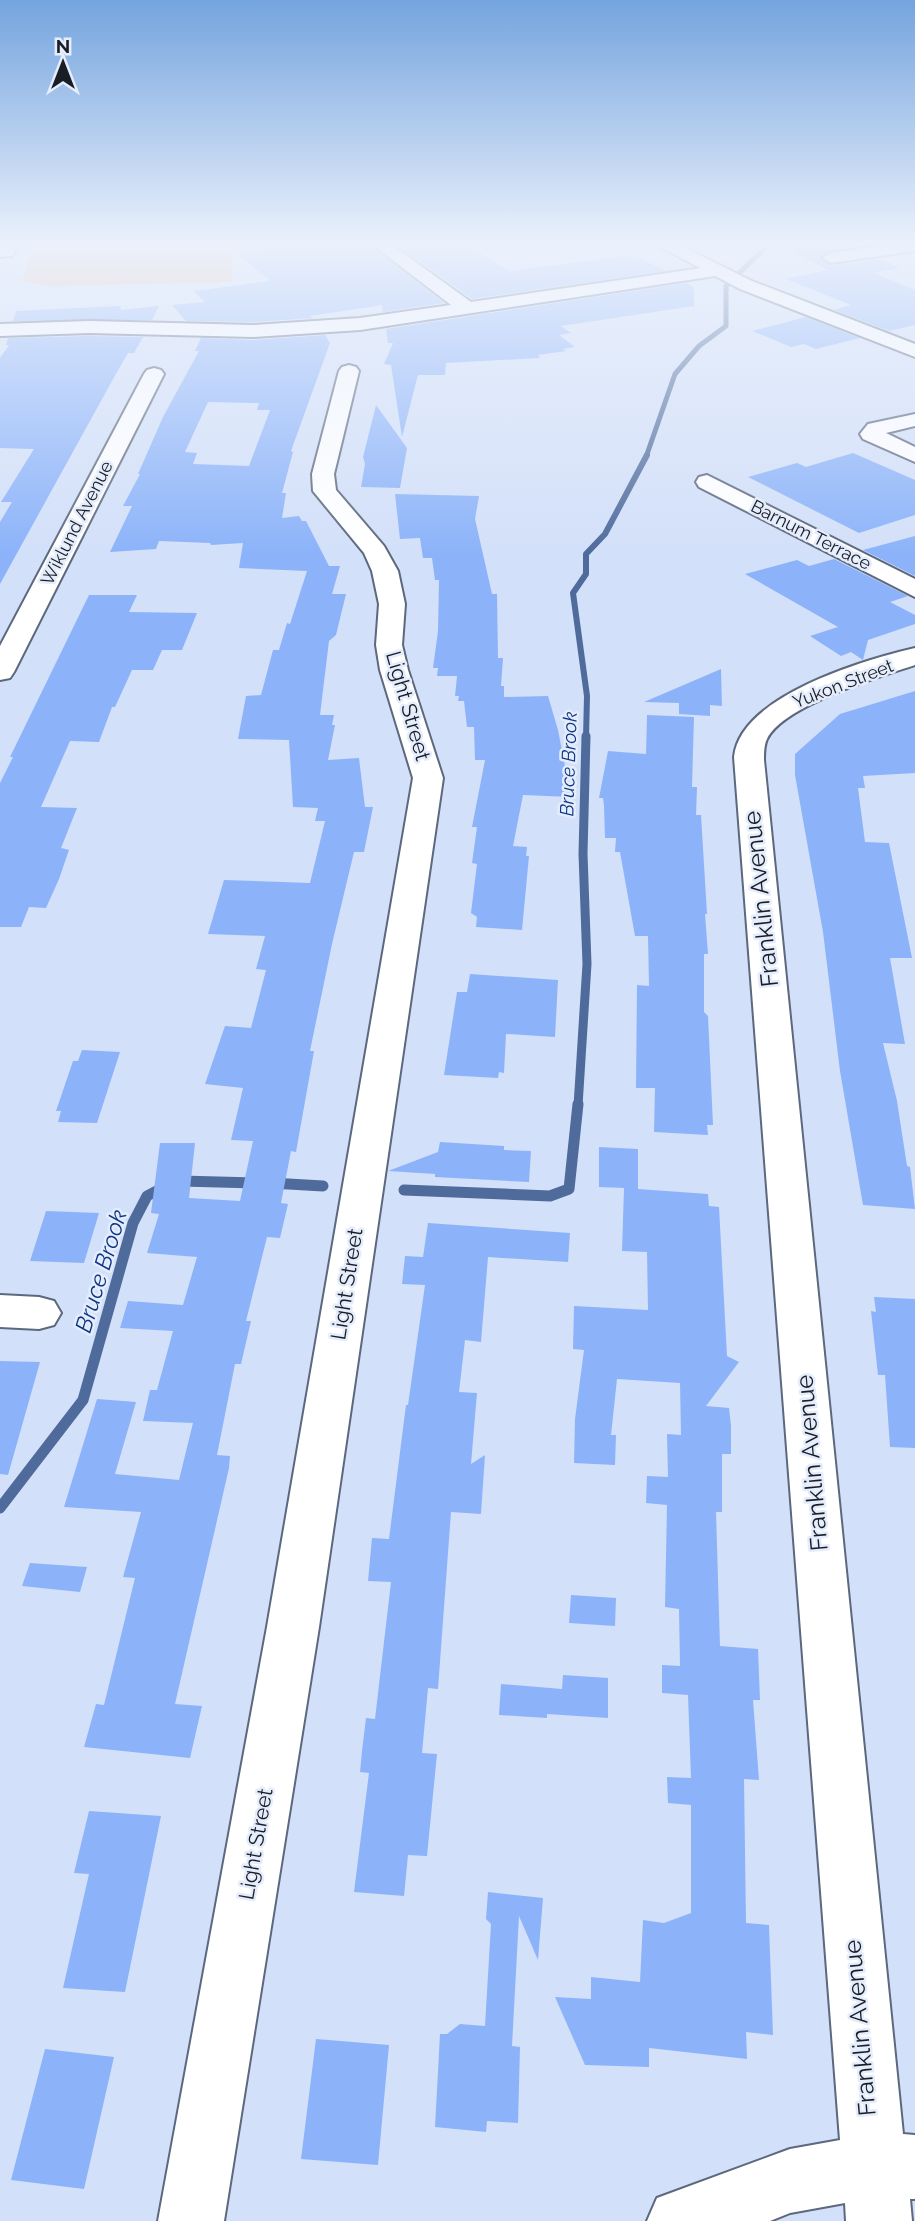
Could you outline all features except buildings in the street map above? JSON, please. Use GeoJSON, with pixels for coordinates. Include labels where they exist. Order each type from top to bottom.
{"type":"FeatureCollection","features":[{"type":"Feature","properties":{"kind":"street","name":"Light Street"},"geometry":{"type":"LineString","coordinates":[[191,2221],[293,1627],[429,778],[394,670],[390,645],[392,604],[386,571],[374,551],[325,491],[323,474],[349,371]]}},
{"type":"Feature","properties":{"kind":"street","name":"Wiklund Avenue"},"geometry":{"type":"LineString","coordinates":[[0,672],[154,374]]}},
{"type":"Feature","properties":{"kind":"street"},"geometry":{"type":"LineString","coordinates":[[915,420],[871,432],[875,438],[915,455]]}},
{"type":"Feature","properties":{"kind":"street","name":"Barnum Terrace"},"geometry":{"type":"LineString","coordinates":[[708,482],[915,589]]}},
{"type":"Feature","properties":{"kind":"street","name":"Yukon Street"},"geometry":{"type":"LineString","coordinates":[[774,714],[802,698],[915,656]]}},
{"type":"Feature","properties":{"kind":"street","name":"Franklin Avenue"},"geometry":{"type":"LineString","coordinates":[[774,714],[764,722],[752,740],[750,787],[889,2185]]}},
{"type":"Feature","properties":{"kind":"street"},"geometry":{"type":"LineString","coordinates":[[680,2221],[790,2181],[889,2185]]}},
{"type":"Feature","properties":{"kind":"waterway","name":"Bruce Brook"},"geometry":{"type":"LineString","coordinates":[[646,457],[675,374],[699,346]]}},
{"type":"Feature","properties":{"kind":"waterway","name":"Bruce Brook"},"geometry":{"type":"LineString","coordinates":[[586,738],[587,696],[573,593],[586,574],[586,554],[605,534],[646,457]]}},
{"type":"Feature","properties":{"kind":"waterway","name":"Bruce Brook"},"geometry":{"type":"LineString","coordinates":[[578,1106],[587,964],[583,854],[586,736]]}},
{"type":"Feature","properties":{"kind":"waterway","name":"Bruce Brook"},"geometry":{"type":"LineString","coordinates":[[404,1190],[550,1196],[569,1189],[578,1104]]}},
{"type":"Feature","properties":{"kind":"waterway","name":"Bruce Brook"},"geometry":{"type":"LineString","coordinates":[[181,1181],[256,1183]]}},
{"type":"Feature","properties":{"kind":"waterway","name":"Bruce Brook"},"geometry":{"type":"LineString","coordinates":[[271,1183],[323,1186]]}},
{"type":"Feature","properties":{"kind":"waterway","name":"Bruce Brook"},"geometry":{"type":"LineString","coordinates":[[0,1508],[83,1400],[133,1223],[147,1196],[164,1187]]}}]}
